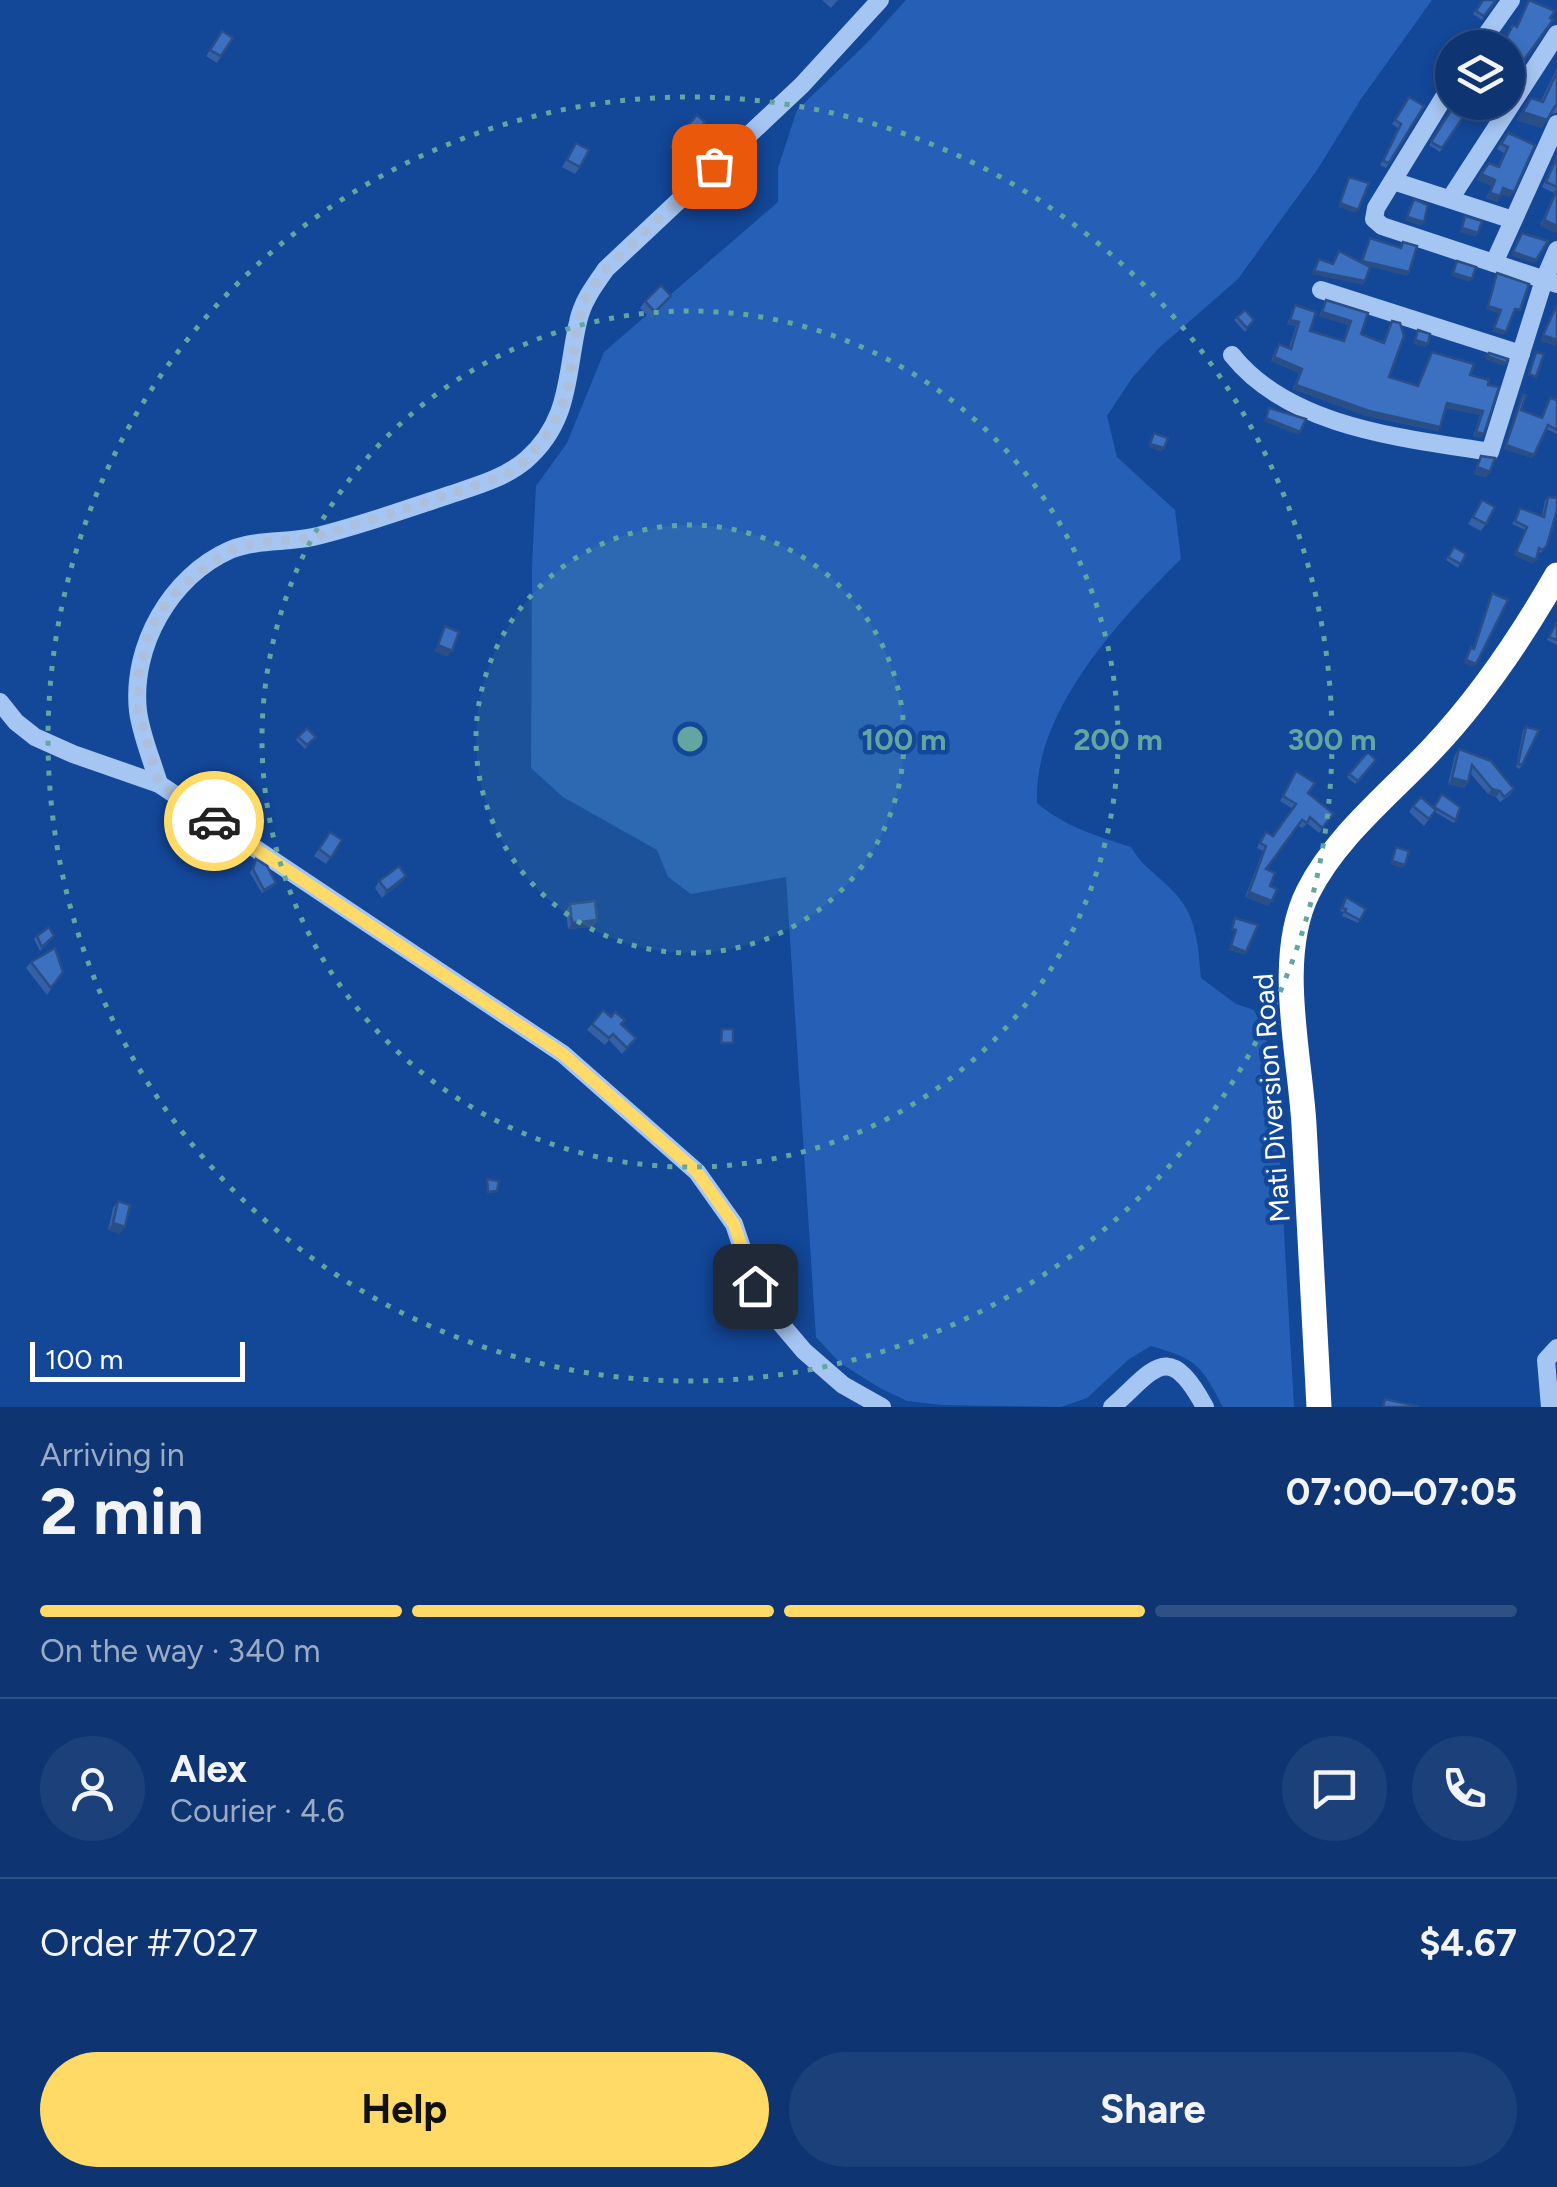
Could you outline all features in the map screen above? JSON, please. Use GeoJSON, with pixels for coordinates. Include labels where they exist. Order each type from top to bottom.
{"type":"FeatureCollection","features":[{"type":"Feature","properties":{"kind":"highway","name":"Mati Diversion Road"},"geometry":{"type":"LineString","coordinates":[[1318,1407],[1304,1123],[1292,991],[1297,923],[1308,892],[1324,867],[1436,745],[1489,680],[1536,613],[1557,575]]}},
{"type":"Feature","properties":{"kind":"street"},"geometry":{"type":"LineString","coordinates":[[159,784],[138,710],[139,674],[149,632],[167,601],[230,550],[260,542],[310,538],[384,516],[506,475],[529,458],[552,427],[567,394],[578,322],[587,296],[606,269],[802,84],[880,0]]}},
{"type":"Feature","properties":{"kind":"street"},"geometry":{"type":"LineString","coordinates":[[1490,30],[1511,0]]}},
{"type":"Feature","properties":{"kind":"street"},"geometry":{"type":"LineString","coordinates":[[1450,199],[1557,34]]}},
{"type":"Feature","properties":{"kind":"street"},"geometry":{"type":"LineString","coordinates":[[1435,112],[1374,214],[1379,223],[1550,282]]}},
{"type":"Feature","properties":{"kind":"street"},"geometry":{"type":"LineString","coordinates":[[1494,263],[1557,124]]}},
{"type":"Feature","properties":{"kind":"street"},"geometry":{"type":"LineString","coordinates":[[1393,181],[1512,220]]}},
{"type":"Feature","properties":{"kind":"street"},"geometry":{"type":"LineString","coordinates":[[1232,355],[1260,386],[1341,421],[1490,452],[1521,354],[1550,282],[1557,250]]}},
{"type":"Feature","properties":{"kind":"street"},"geometry":{"type":"LineString","coordinates":[[1321,290],[1521,354]]}},
{"type":"Feature","properties":{"kind":"street"},"geometry":{"type":"LineString","coordinates":[[0,702],[35,737],[159,784],[563,1054],[697,1172],[734,1224],[755,1286],[776,1318],[804,1350],[844,1385],[882,1407]]}},
{"type":"Feature","properties":{"kind":"street"},"geometry":{"type":"LineString","coordinates":[[1550,1407],[1546,1360],[1557,1348]]}},
{"type":"Feature","properties":{"kind":"street"},"geometry":{"type":"LineString","coordinates":[[1112,1407],[1143,1376],[1157,1367],[1172,1366],[1186,1375],[1206,1407]]}},
{"type":"Feature","properties":{"kind":"shaded area"},"geometry":{"type":"Polygon","coordinates":[[[906,0],[1432,0],[1238,279],[1160,347],[1132,378],[1107,416],[1117,457],[1175,510],[1181,559],[1132,610],[1084,670],[1049,735],[1039,769],[1037,803],[1069,824],[1131,847],[1186,908],[1199,953],[1201,978],[1236,1004],[1254,1010],[1263,1028],[1275,1073],[1294,1407],[1223,1407],[1196,1366],[1179,1355],[1151,1346],[1129,1359],[1087,1398],[1061,1407],[907,1401],[840,1363],[816,1337],[786,877],[691,894],[668,877],[657,850],[563,797],[531,768],[536,486],[567,443],[604,352],[778,202],[778,168],[797,110],[906,0]]]}},
{"type":"Feature","properties":{"kind":"building"},"geometry":{"type":"Polygon","coordinates":[[[1483,0],[1496,0],[1484,16],[1476,11],[1483,0]]]}},
{"type":"Feature","properties":{"kind":"building"},"geometry":{"type":"Polygon","coordinates":[[[1529,0],[1555,11],[1550,18],[1553,20],[1525,59],[1525,30],[1510,30],[1513,25],[1517,27],[1529,0]]]}},
{"type":"Feature","properties":{"kind":"building"},"geometry":{"type":"Polygon","coordinates":[[[222,31],[233,38],[221,56],[210,50],[222,31]]]}},
{"type":"Feature","properties":{"kind":"building"},"geometry":{"type":"Polygon","coordinates":[[[1557,72],[1557,106],[1547,120],[1525,113],[1531,98],[1543,102],[1557,72]]]}},
{"type":"Feature","properties":{"kind":"building"},"geometry":{"type":"Polygon","coordinates":[[[1409,97],[1424,106],[1389,163],[1383,161],[1401,124],[1395,120],[1409,97]]]}},
{"type":"Feature","properties":{"kind":"building"},"geometry":{"type":"Polygon","coordinates":[[[697,115],[705,122],[700,128],[704,131],[697,142],[692,137],[680,151],[672,144],[697,115]]]}},
{"type":"Feature","properties":{"kind":"building"},"geometry":{"type":"Polygon","coordinates":[[[1445,120],[1461,120],[1442,148],[1431,142],[1445,120]]]}},
{"type":"Feature","properties":{"kind":"building"},"geometry":{"type":"Polygon","coordinates":[[[1508,133],[1535,145],[1514,192],[1503,188],[1500,196],[1490,193],[1495,180],[1481,174],[1489,163],[1499,167],[1508,147],[1501,144],[1508,133]]]}},
{"type":"Feature","properties":{"kind":"building"},"geometry":{"type":"Polygon","coordinates":[[[576,143],[589,150],[580,167],[567,160],[576,143]]]}},
{"type":"Feature","properties":{"kind":"building"},"geometry":{"type":"Polygon","coordinates":[[[1557,157],[1557,187],[1546,182],[1557,157]]]}},
{"type":"Feature","properties":{"kind":"building"},"geometry":{"type":"Polygon","coordinates":[[[1349,177],[1369,183],[1358,210],[1340,203],[1349,177]]]}},
{"type":"Feature","properties":{"kind":"building"},"geometry":{"type":"Polygon","coordinates":[[[1557,189],[1557,226],[1544,220],[1557,189]]]}},
{"type":"Feature","properties":{"kind":"building"},"geometry":{"type":"Polygon","coordinates":[[[1414,199],[1428,205],[1424,222],[1407,217],[1414,199]]]}},
{"type":"Feature","properties":{"kind":"building"},"geometry":{"type":"Polygon","coordinates":[[[1465,216],[1482,221],[1478,233],[1462,228],[1465,216]]]}},
{"type":"Feature","properties":{"kind":"building"},"geometry":{"type":"Polygon","coordinates":[[[1522,233],[1548,241],[1536,260],[1513,252],[1522,233]]]}},
{"type":"Feature","properties":{"kind":"building"},"geometry":{"type":"Polygon","coordinates":[[[1370,238],[1401,248],[1403,242],[1417,246],[1409,272],[1362,261],[1370,238]]]}},
{"type":"Feature","properties":{"kind":"building"},"geometry":{"type":"Polygon","coordinates":[[[1339,251],[1370,267],[1365,281],[1314,271],[1319,259],[1333,264],[1339,251]]]}},
{"type":"Feature","properties":{"kind":"building"},"geometry":{"type":"Polygon","coordinates":[[[1457,261],[1476,267],[1472,279],[1453,273],[1457,261]]]}},
{"type":"Feature","properties":{"kind":"building"},"geometry":{"type":"Polygon","coordinates":[[[1497,273],[1529,284],[1520,310],[1515,309],[1506,332],[1494,328],[1501,310],[1488,306],[1497,273]]]}},
{"type":"Feature","properties":{"kind":"building"},"geometry":{"type":"Polygon","coordinates":[[[661,285],[671,296],[655,312],[645,301],[661,285]]]}},
{"type":"Feature","properties":{"kind":"building"},"geometry":{"type":"Polygon","coordinates":[[[1326,300],[1368,313],[1361,334],[1384,343],[1392,321],[1400,323],[1404,336],[1389,377],[1418,386],[1432,352],[1474,364],[1470,375],[1499,387],[1484,434],[1476,432],[1483,411],[1447,403],[1440,427],[1369,411],[1296,385],[1302,369],[1274,357],[1279,344],[1291,349],[1299,322],[1290,320],[1295,305],[1316,312],[1310,331],[1344,341],[1351,321],[1322,312],[1326,300]]]}},
{"type":"Feature","properties":{"kind":"building"},"geometry":{"type":"Polygon","coordinates":[[[1557,305],[1557,340],[1543,335],[1557,305]]]}},
{"type":"Feature","properties":{"kind":"building"},"geometry":{"type":"Polygon","coordinates":[[[1245,310],[1254,320],[1247,328],[1237,317],[1245,310]]]}},
{"type":"Feature","properties":{"kind":"building"},"geometry":{"type":"Polygon","coordinates":[[[1418,330],[1430,334],[1428,344],[1415,340],[1418,330]]]}},
{"type":"Feature","properties":{"kind":"building"},"geometry":{"type":"Polygon","coordinates":[[[1536,352],[1544,354],[1536,377],[1529,374],[1536,352]]]}},
{"type":"Feature","properties":{"kind":"building"},"geometry":{"type":"Polygon","coordinates":[[[1489,353],[1508,359],[1506,363],[1487,356],[1489,353]]]}},
{"type":"Feature","properties":{"kind":"building"},"geometry":{"type":"Polygon","coordinates":[[[1523,394],[1526,395],[1521,410],[1542,418],[1550,398],[1557,400],[1557,430],[1548,425],[1534,455],[1506,445],[1523,394]]]}},
{"type":"Feature","properties":{"kind":"building"},"geometry":{"type":"Polygon","coordinates":[[[1269,408],[1306,419],[1300,432],[1266,418],[1269,408]]]}},
{"type":"Feature","properties":{"kind":"building"},"geometry":{"type":"Polygon","coordinates":[[[1154,433],[1168,438],[1164,448],[1150,444],[1154,433]]]}},
{"type":"Feature","properties":{"kind":"building"},"geometry":{"type":"Polygon","coordinates":[[[1481,456],[1495,458],[1490,472],[1477,467],[1481,456]]]}},
{"type":"Feature","properties":{"kind":"building"},"geometry":{"type":"Polygon","coordinates":[[[1548,497],[1557,498],[1557,510],[1547,545],[1543,550],[1539,548],[1536,560],[1516,552],[1527,527],[1515,521],[1520,508],[1544,517],[1548,497]]]}},
{"type":"Feature","properties":{"kind":"building"},"geometry":{"type":"Polygon","coordinates":[[[1482,500],[1495,507],[1486,524],[1473,517],[1482,500]]]}},
{"type":"Feature","properties":{"kind":"building"},"geometry":{"type":"Polygon","coordinates":[[[1454,547],[1466,554],[1461,564],[1448,557],[1454,547]]]}},
{"type":"Feature","properties":{"kind":"building"},"geometry":{"type":"Polygon","coordinates":[[[1492,593],[1508,600],[1476,664],[1466,660],[1471,647],[1474,649],[1492,593]]]}},
{"type":"Feature","properties":{"kind":"building"},"geometry":{"type":"Polygon","coordinates":[[[1557,623],[1557,640],[1549,637],[1557,623]]]}},
{"type":"Feature","properties":{"kind":"building"},"geometry":{"type":"Polygon","coordinates":[[[445,626],[459,632],[452,651],[438,645],[445,626]]]}},
{"type":"Feature","properties":{"kind":"building"},"geometry":{"type":"Polygon","coordinates":[[[1526,727],[1539,730],[1522,765],[1518,764],[1526,727]]]}},
{"type":"Feature","properties":{"kind":"building"},"geometry":{"type":"Polygon","coordinates":[[[307,728],[316,737],[307,745],[298,737],[307,728]]]}},
{"type":"Feature","properties":{"kind":"building"},"geometry":{"type":"Polygon","coordinates":[[[1459,749],[1491,761],[1514,789],[1504,797],[1472,765],[1468,782],[1452,778],[1459,749]]]}},
{"type":"Feature","properties":{"kind":"building"},"geometry":{"type":"Polygon","coordinates":[[[1368,752],[1376,760],[1358,781],[1349,774],[1368,752]]]}},
{"type":"Feature","properties":{"kind":"building"},"geometry":{"type":"Polygon","coordinates":[[[1296,771],[1315,783],[1308,793],[1334,814],[1322,828],[1310,817],[1307,823],[1302,820],[1266,869],[1275,873],[1270,886],[1277,889],[1272,901],[1249,892],[1266,846],[1260,843],[1266,832],[1273,836],[1296,804],[1283,796],[1296,771]]]}},
{"type":"Feature","properties":{"kind":"building"},"geometry":{"type":"Polygon","coordinates":[[[1442,794],[1460,807],[1456,820],[1434,807],[1442,794]]]}},
{"type":"Feature","properties":{"kind":"building"},"geometry":{"type":"Polygon","coordinates":[[[1421,797],[1436,810],[1429,819],[1413,806],[1421,797]]]}},
{"type":"Feature","properties":{"kind":"building"},"geometry":{"type":"Polygon","coordinates":[[[330,832],[342,840],[331,858],[319,849],[330,832]]]}},
{"type":"Feature","properties":{"kind":"building"},"geometry":{"type":"Polygon","coordinates":[[[1396,847],[1409,851],[1405,865],[1392,861],[1396,847]]]}},
{"type":"Feature","properties":{"kind":"building"},"geometry":{"type":"Polygon","coordinates":[[[256,859],[267,866],[276,883],[264,890],[253,869],[256,859]]]}},
{"type":"Feature","properties":{"kind":"building"},"geometry":{"type":"Polygon","coordinates":[[[399,866],[406,876],[387,891],[379,881],[399,866]]]}},
{"type":"Feature","properties":{"kind":"building"},"geometry":{"type":"Polygon","coordinates":[[[1346,897],[1366,909],[1360,920],[1342,908],[1346,897]]]}},
{"type":"Feature","properties":{"kind":"building"},"geometry":{"type":"Polygon","coordinates":[[[595,901],[597,920],[572,923],[570,904],[595,901]]]}},
{"type":"Feature","properties":{"kind":"building"},"geometry":{"type":"Polygon","coordinates":[[[1235,918],[1258,925],[1246,952],[1231,946],[1235,918]]]}},
{"type":"Feature","properties":{"kind":"building"},"geometry":{"type":"Polygon","coordinates":[[[49,927],[54,936],[42,947],[37,936],[49,927]]]}},
{"type":"Feature","properties":{"kind":"building"},"geometry":{"type":"Polygon","coordinates":[[[55,948],[63,972],[51,988],[31,962],[55,948]]]}},
{"type":"Feature","properties":{"kind":"building"},"geometry":{"type":"Polygon","coordinates":[[[603,1010],[611,1017],[615,1012],[625,1020],[621,1024],[636,1038],[627,1048],[613,1034],[609,1038],[592,1024],[603,1010]]]}},
{"type":"Feature","properties":{"kind":"building"},"geometry":{"type":"Polygon","coordinates":[[[722,1029],[733,1029],[733,1043],[721,1043],[722,1029]]]}},
{"type":"Feature","properties":{"kind":"building"},"geometry":{"type":"Polygon","coordinates":[[[487,1179],[499,1181],[497,1191],[488,1192],[487,1179]]]}},
{"type":"Feature","properties":{"kind":"building"},"geometry":{"type":"Polygon","coordinates":[[[118,1201],[130,1205],[125,1227],[113,1223],[118,1201]]]}},
{"type":"Feature","properties":{"kind":"building"},"geometry":{"type":"Polygon","coordinates":[[[1385,1399],[1417,1406],[1417,1407],[1383,1407],[1385,1399]]]}},
{"type":"Feature","properties":{"kind":"way so far"},"geometry":{"type":"LineString","coordinates":[[214,821],[159,784],[138,710],[139,674],[149,632],[167,601],[230,550],[260,542],[310,538],[384,516],[506,475],[529,458],[552,427],[567,394],[578,322],[587,296],[606,269],[714,166]]}},
{"type":"Feature","properties":{"kind":"route"},"geometry":{"type":"LineString","coordinates":[[214,821],[563,1054],[697,1172],[734,1224],[755,1286]]}}]}
